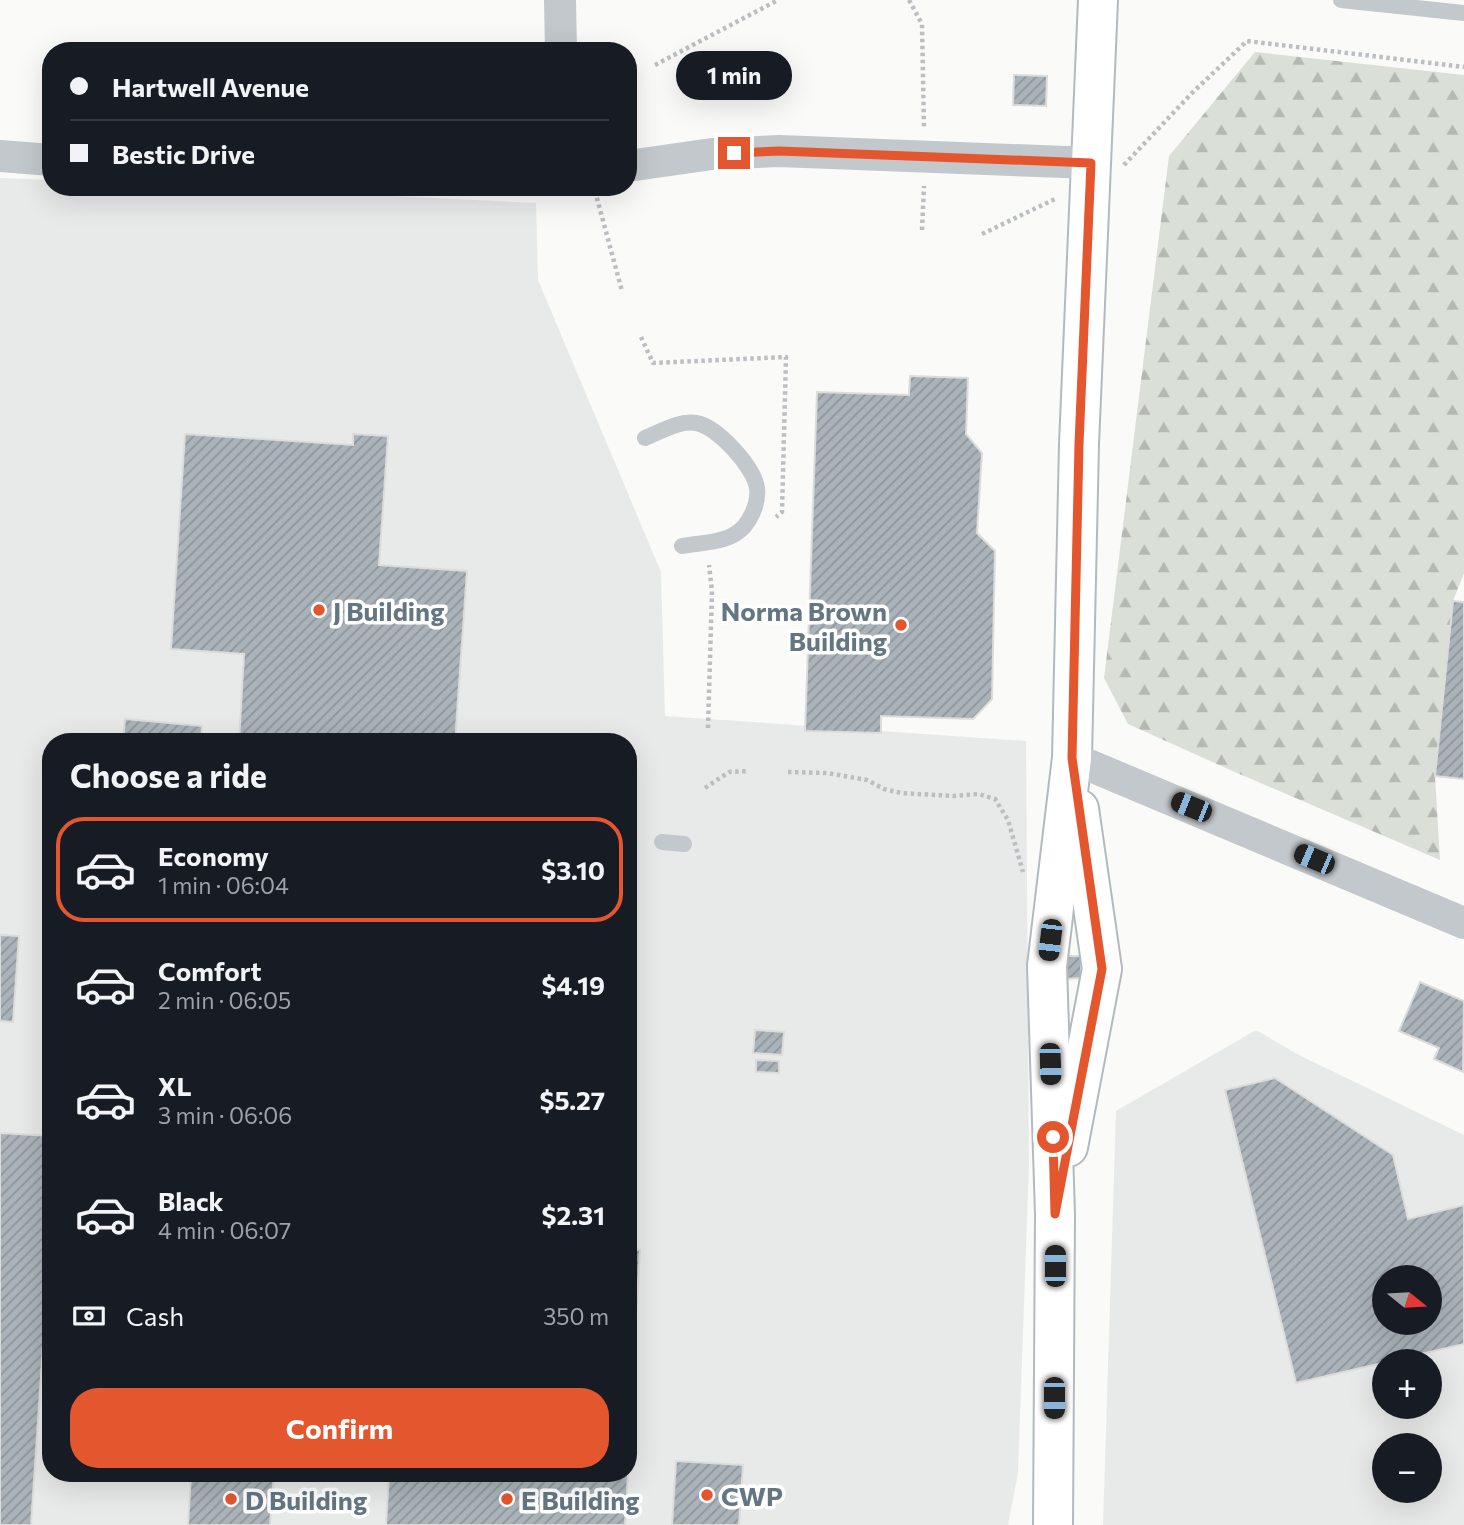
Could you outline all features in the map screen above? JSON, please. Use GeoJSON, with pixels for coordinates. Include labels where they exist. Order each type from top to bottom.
{"type":"FeatureCollection","features":[{"type":"Feature","properties":{"kind":"street"},"geometry":{"type":"LineString","coordinates":[[560,0],[561,42]]}},
{"type":"Feature","properties":{"kind":"street"},"geometry":{"type":"LineString","coordinates":[[1053,1525],[1055,1214],[1046,966],[1072,758],[1079,444],[1098,0]]}},
{"type":"Feature","properties":{"kind":"street"},"geometry":{"type":"LineString","coordinates":[[637,165],[712,154],[779,151],[925,156],[1090,173]]}},
{"type":"Feature","properties":{"kind":"street"},"geometry":{"type":"LineString","coordinates":[[0,156],[42,159]]}},
{"type":"Feature","properties":{"kind":"street"},"geometry":{"type":"LineString","coordinates":[[1072,758],[1464,923]]}},
{"type":"Feature","properties":{"kind":"street"},"geometry":{"type":"LineString","coordinates":[[1055,1214],[1102,969],[1072,758]]}},
{"type":"Feature","properties":{"kind":"lane"},"geometry":{"type":"LineString","coordinates":[[1348,0],[1464,13]]}},
{"type":"Feature","properties":{"kind":"lane"},"geometry":{"type":"LineString","coordinates":[[645,438],[683,423],[698,423],[713,430],[734,450],[749,470],[757,487],[756,502],[750,520],[735,534],[682,546]]}},
{"type":"Feature","properties":{"kind":"lane"},"geometry":{"type":"LineString","coordinates":[[662,842],[684,844]]}},
{"type":"Feature","properties":{"kind":"path"},"geometry":{"type":"LineString","coordinates":[[656,65],[778,0]]}},
{"type":"Feature","properties":{"kind":"path"},"geometry":{"type":"LineString","coordinates":[[909,0],[922,24],[925,156],[922,230]]}},
{"type":"Feature","properties":{"kind":"path"},"geometry":{"type":"LineString","coordinates":[[982,233],[1090,173],[1124,166],[1192,93],[1247,41],[1464,68]]}},
{"type":"Feature","properties":{"kind":"path"},"geometry":{"type":"LineString","coordinates":[[596,196],[622,291]]}},
{"type":"Feature","properties":{"kind":"path"},"geometry":{"type":"LineString","coordinates":[[705,788],[729,772],[749,771]]}},
{"type":"Feature","properties":{"kind":"path"},"geometry":{"type":"LineString","coordinates":[[788,772],[827,773],[867,780],[884,789],[901,793],[954,796],[978,794],[995,799],[1008,820],[1023,872]]}},
{"type":"Feature","properties":{"kind":"shaded area"},"geometry":{"type":"Polygon","coordinates":[[[0,178],[42,180],[42,196],[392,196],[536,203],[538,280],[661,572],[665,716],[1026,741],[1029,1164],[1018,1473],[1008,1525],[0,1525],[0,178]]]}},
{"type":"Feature","properties":{"kind":"shaded area"},"geometry":{"type":"Polygon","coordinates":[[[1256,1030],[1299,1055],[1464,1135],[1464,1525],[1103,1525],[1116,1111],[1256,1030]]]}},
{"type":"Feature","properties":{"kind":"green space"},"geometry":{"type":"Polygon","coordinates":[[[1255,52],[1464,75],[1464,573],[1453,601],[1435,776],[1440,860],[1128,724],[1104,678],[1169,156],[1255,52]]]}},
{"type":"Feature","properties":{"kind":"building"},"geometry":{"type":"Polygon","coordinates":[[[1014,75],[1047,76],[1046,106],[1013,105],[1014,75]]]}},
{"type":"Feature","properties":{"kind":"building","name":"Norma Brown Building"},"geometry":{"type":"Polygon","coordinates":[[[910,376],[968,378],[966,434],[982,453],[977,533],[995,551],[992,699],[973,719],[881,716],[881,733],[805,731],[817,392],[909,395],[910,376]]]}},
{"type":"Feature","properties":{"kind":"building","name":"J Building"},"geometry":{"type":"Polygon","coordinates":[[[185,434],[353,445],[353,434],[388,436],[379,565],[467,571],[456,733],[240,733],[244,654],[171,649],[185,434]]]}},
{"type":"Feature","properties":{"kind":"building"},"geometry":{"type":"Polygon","coordinates":[[[1453,601],[1464,602],[1464,779],[1435,776],[1453,601]]]}},
{"type":"Feature","properties":{"kind":"building"},"geometry":{"type":"Polygon","coordinates":[[[125,719],[202,726],[202,733],[124,733],[125,719]]]}},
{"type":"Feature","properties":{"kind":"building"},"geometry":{"type":"Polygon","coordinates":[[[0,935],[19,936],[13,1022],[0,1021],[0,935]]]}},
{"type":"Feature","properties":{"kind":"building"},"geometry":{"type":"Polygon","coordinates":[[[1064,956],[1081,956],[1081,978],[1064,979],[1064,956]]]}},
{"type":"Feature","properties":{"kind":"building"},"geometry":{"type":"Polygon","coordinates":[[[1420,982],[1464,1001],[1463,1072],[1434,1059],[1439,1048],[1399,1031],[1420,982]]]}},
{"type":"Feature","properties":{"kind":"building"},"geometry":{"type":"Polygon","coordinates":[[[755,1030],[784,1032],[782,1055],[753,1053],[755,1030]]]}},
{"type":"Feature","properties":{"kind":"building"},"geometry":{"type":"Polygon","coordinates":[[[756,1060],[779,1061],[779,1073],[756,1072],[756,1060]]]}},
{"type":"Feature","properties":{"kind":"building"},"geometry":{"type":"Polygon","coordinates":[[[1275,1078],[1393,1155],[1408,1219],[1464,1205],[1464,1344],[1442,1349],[1372,1349],[1372,1365],[1296,1383],[1225,1090],[1275,1078]]]}},
{"type":"Feature","properties":{"kind":"building"},"geometry":{"type":"Polygon","coordinates":[[[0,1133],[42,1135],[42,1361],[31,1525],[0,1525],[0,1133]]]}},
{"type":"Feature","properties":{"kind":"building"},"geometry":{"type":"Polygon","coordinates":[[[637,1250],[640,1250],[637,1300],[637,1250]]]}},
{"type":"Feature","properties":{"kind":"building","name":"CWP"},"geometry":{"type":"Polygon","coordinates":[[[676,1461],[743,1465],[739,1525],[672,1525],[676,1461]]]}},
{"type":"Feature","properties":{"kind":"building","name":"D Building"},"geometry":{"type":"Polygon","coordinates":[[[191,1482],[273,1482],[270,1525],[188,1525],[191,1482]]]}},
{"type":"Feature","properties":{"kind":"building","name":"E Building"},"geometry":{"type":"Polygon","coordinates":[[[389,1482],[628,1482],[625,1525],[386,1525],[389,1482]]]}},
{"type":"Feature","properties":{"kind":"place","name":"J Building"},"geometry":{"type":"Point","coordinates":[319,610]}},
{"type":"Feature","properties":{"kind":"place","name":"Norma Brown Building"},"geometry":{"type":"Point","coordinates":[901,625]}},
{"type":"Feature","properties":{"kind":"place","name":"CWP"},"geometry":{"type":"Point","coordinates":[707,1495]}},
{"type":"Feature","properties":{"kind":"place","name":"D Building"},"geometry":{"type":"Point","coordinates":[231,1499]}},
{"type":"Feature","properties":{"kind":"place","name":"E Building"},"geometry":{"type":"Point","coordinates":[507,1499]}},
{"type":"Feature","properties":{"kind":"route"},"geometry":{"type":"LineString","coordinates":[[734,153],[779,151],[1091,163],[1079,444],[1072,758],[1102,969],[1055,1214],[1053,1137]]}}]}
